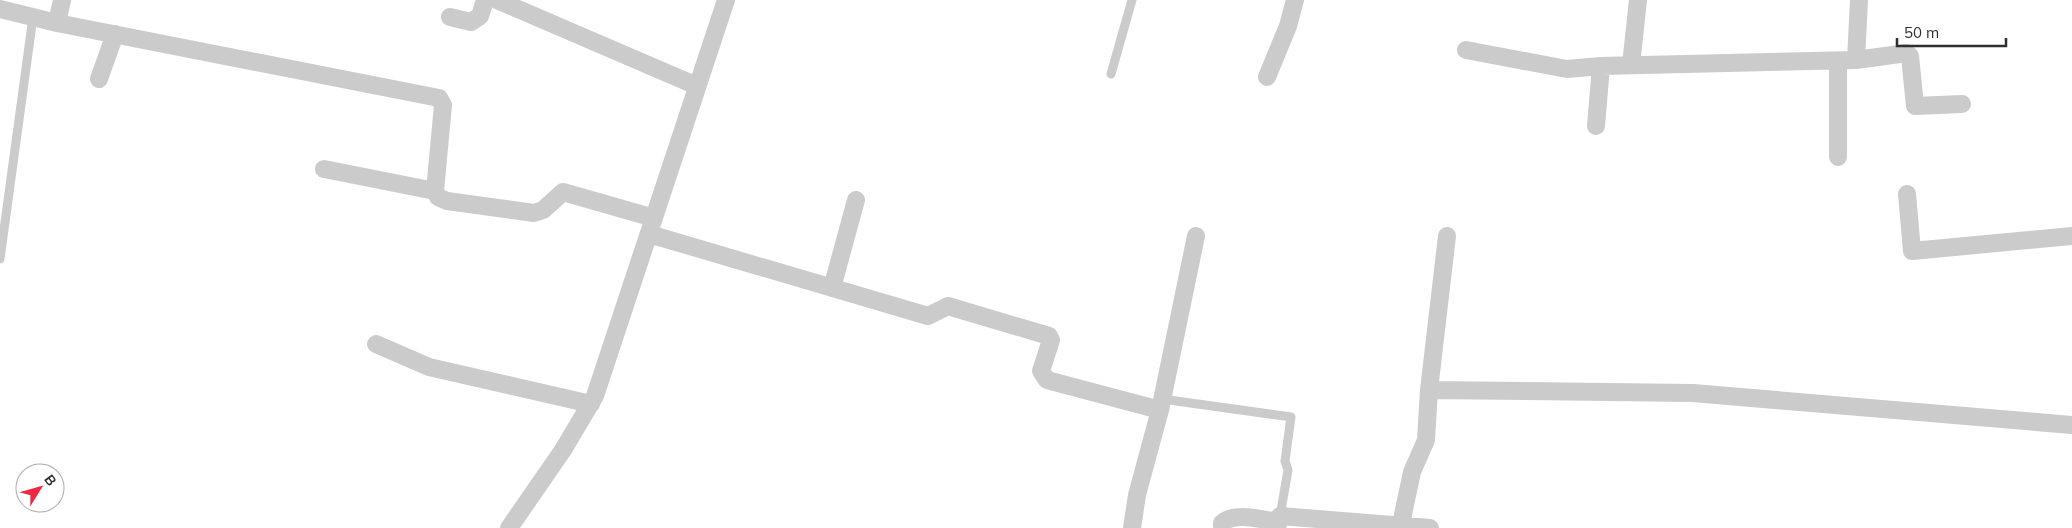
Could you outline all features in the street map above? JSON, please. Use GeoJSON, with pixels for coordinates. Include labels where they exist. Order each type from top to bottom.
{"type":"FeatureCollection","features":[{"type":"Feature","properties":{"kind":"street"},"geometry":{"type":"LineString","coordinates":[[56,22],[62,0]]}},
{"type":"Feature","properties":{"kind":"street"},"geometry":{"type":"LineString","coordinates":[[450,17],[472,22],[480,16],[485,0]]}},
{"type":"Feature","properties":{"kind":"street"},"geometry":{"type":"LineString","coordinates":[[497,0],[697,86]]}},
{"type":"Feature","properties":{"kind":"street"},"geometry":{"type":"LineString","coordinates":[[509,528],[592,404],[726,0]]}},
{"type":"Feature","properties":{"kind":"street"},"geometry":{"type":"LineString","coordinates":[[1267,77],[1288,26],[1295,0]]}},
{"type":"Feature","properties":{"kind":"street"},"geometry":{"type":"LineString","coordinates":[[1631,66],[1638,0]]}},
{"type":"Feature","properties":{"kind":"street"},"geometry":{"type":"LineString","coordinates":[[1856,60],[1859,0]]}},
{"type":"Feature","properties":{"kind":"street"},"geometry":{"type":"LineString","coordinates":[[0,9],[115,34],[439,98],[443,105],[435,191],[438,198],[447,201],[534,213],[543,210],[558,194],[563,192],[652,226],[832,288],[928,316],[948,306],[1049,336],[1051,340],[1042,371],[1047,380],[1161,405]]}},
{"type":"Feature","properties":{"kind":"street"},"geometry":{"type":"LineString","coordinates":[[98,79],[115,34]]}},
{"type":"Feature","properties":{"kind":"street"},"geometry":{"type":"LineString","coordinates":[[1466,50],[1567,69],[1601,66],[1838,62],[1906,53],[1910,56],[1915,106],[1962,104]]}},
{"type":"Feature","properties":{"kind":"street"},"geometry":{"type":"LineString","coordinates":[[1838,62],[1838,157]]}},
{"type":"Feature","properties":{"kind":"street"},"geometry":{"type":"LineString","coordinates":[[1596,126],[1601,66]]}},
{"type":"Feature","properties":{"kind":"street"},"geometry":{"type":"LineString","coordinates":[[324,169],[435,191]]}},
{"type":"Feature","properties":{"kind":"street"},"geometry":{"type":"LineString","coordinates":[[1907,194],[1912,251],[2072,236]]}},
{"type":"Feature","properties":{"kind":"street"},"geometry":{"type":"LineString","coordinates":[[832,288],[856,200]]}},
{"type":"Feature","properties":{"kind":"street"},"geometry":{"type":"LineString","coordinates":[[1132,528],[1137,495],[1161,405],[1196,236]]}},
{"type":"Feature","properties":{"kind":"street"},"geometry":{"type":"LineString","coordinates":[[1401,524],[1412,472],[1426,440],[1429,390],[1447,236]]}},
{"type":"Feature","properties":{"kind":"street"},"geometry":{"type":"LineString","coordinates":[[376,344],[430,368],[592,404]]}},
{"type":"Feature","properties":{"kind":"street"},"geometry":{"type":"LineString","coordinates":[[1429,390],[1693,393],[2072,425]]}},
{"type":"Feature","properties":{"kind":"street"},"geometry":{"type":"LineString","coordinates":[[1222,528],[1222,523],[1227,518],[1236,516],[1278,522],[1401,524],[1430,528]]}},
{"type":"Feature","properties":{"kind":"lane"},"geometry":{"type":"LineString","coordinates":[[1111,74],[1132,0]]}},
{"type":"Feature","properties":{"kind":"lane"},"geometry":{"type":"LineString","coordinates":[[0,259],[33,17]]}},
{"type":"Feature","properties":{"kind":"lane"},"geometry":{"type":"LineString","coordinates":[[1161,405],[1290,417],[1284,461],[1288,470],[1278,522]]}}]}
